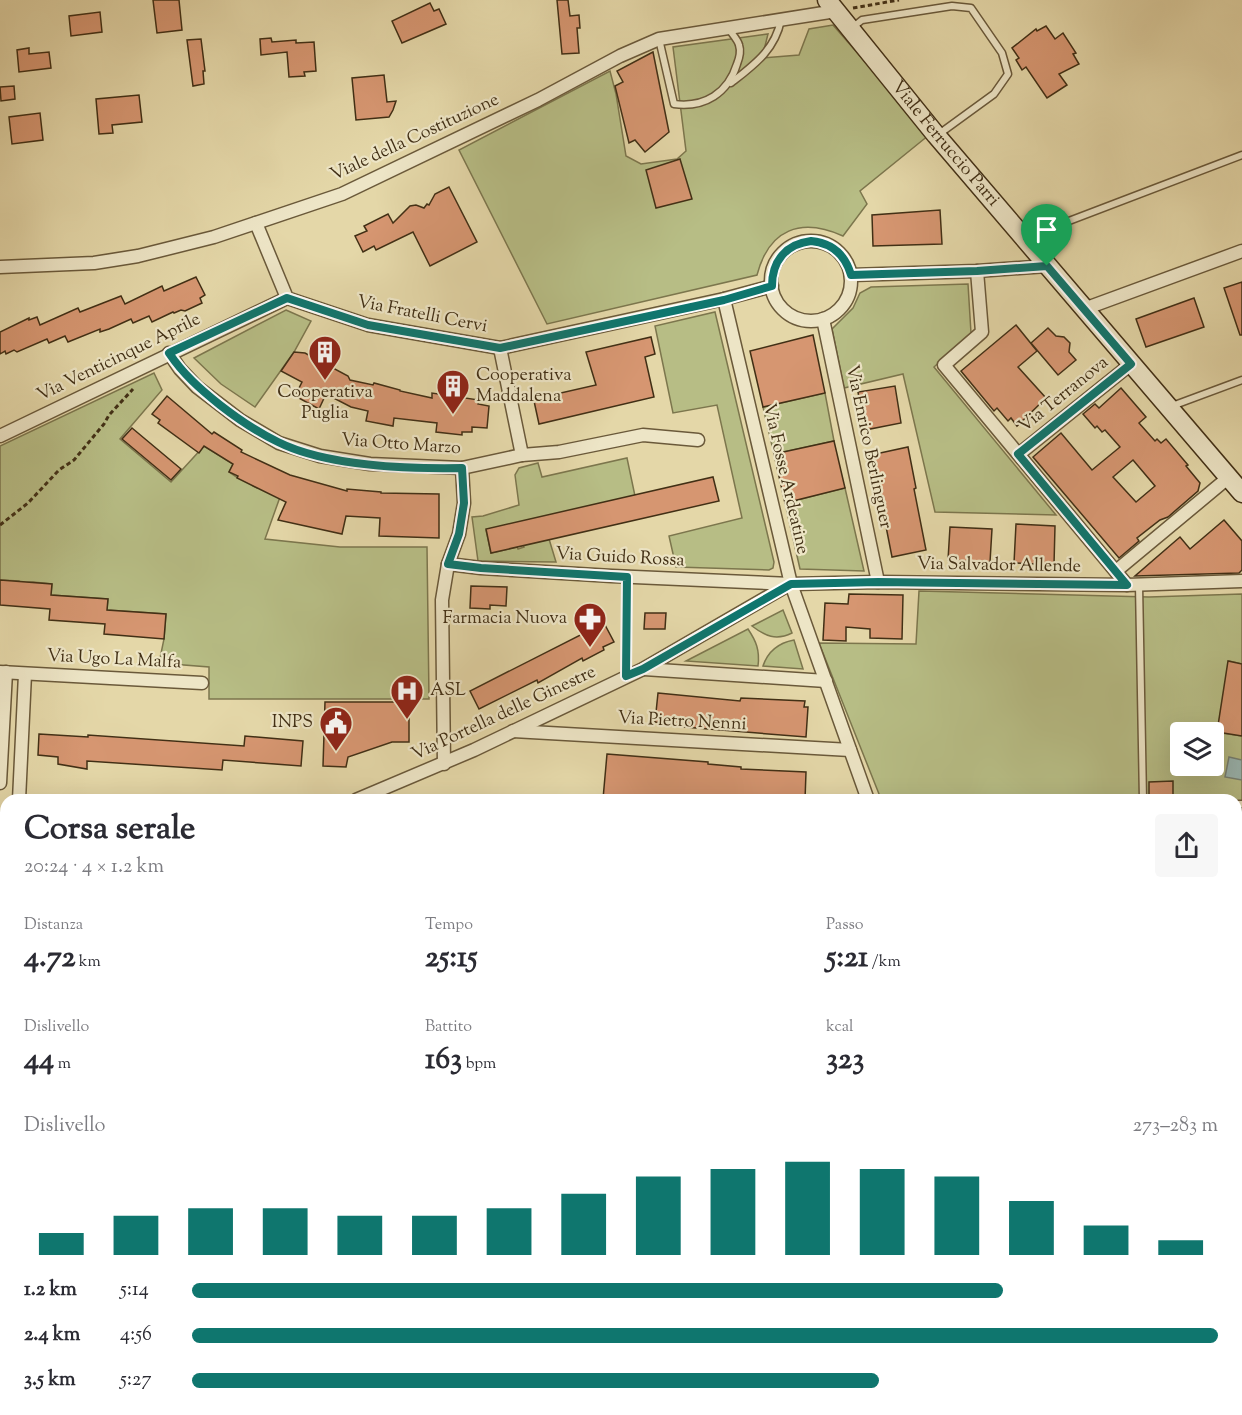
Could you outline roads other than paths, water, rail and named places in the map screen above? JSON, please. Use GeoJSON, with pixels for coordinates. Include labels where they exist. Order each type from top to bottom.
{"type":"FeatureCollection","features":[{"type":"Feature","properties":{"kind":"street","name":"Viale della Costituzione"},"geometry":{"type":"LineString","coordinates":[[0,267],[94,263],[138,256],[214,237],[342,194],[538,100],[620,56],[659,39],[781,20],[831,6]]}},
{"type":"Feature","properties":{"kind":"street","name":"Viale Ferruccio Parri"},"geometry":{"type":"LineString","coordinates":[[831,6],[936,135],[1242,493]]}},
{"type":"Feature","properties":{"kind":"street"},"geometry":{"type":"LineString","coordinates":[[256,223],[287,298]]}},
{"type":"Feature","properties":{"kind":"street"},"geometry":{"type":"LineString","coordinates":[[801,242],[820,242],[829,245],[844,257],[851,275],[849,293],[845,302],[839,309],[823,319],[803,320],[794,316],[779,304],[772,286],[772,276],[778,258],[792,246],[801,242]]}},
{"type":"Feature","properties":{"kind":"street"},"geometry":{"type":"LineString","coordinates":[[1084,309],[1242,251]]}},
{"type":"Feature","properties":{"kind":"street"},"geometry":{"type":"LineString","coordinates":[[851,275],[1047,266]]}},
{"type":"Feature","properties":{"kind":"street"},"geometry":{"type":"LineString","coordinates":[[977,271],[982,332],[944,365],[1116,571],[1133,585]]}},
{"type":"Feature","properties":{"kind":"street","name":"Via Fratelli Cervi"},"geometry":{"type":"LineString","coordinates":[[287,298],[368,325],[500,348],[724,300],[772,286]]}},
{"type":"Feature","properties":{"kind":"street","name":"Via Venticinque Aprile"},"geometry":{"type":"LineString","coordinates":[[0,436],[287,298]]}},
{"type":"Feature","properties":{"kind":"street","name":"Via Fosse Ardeatine"},"geometry":{"type":"LineString","coordinates":[[724,300],[791,584],[866,794]]}},
{"type":"Feature","properties":{"kind":"street","name":"Via Enrico Berlinguer"},"geometry":{"type":"LineString","coordinates":[[823,319],[878,582]]}},
{"type":"Feature","properties":{"kind":"street"},"geometry":{"type":"LineString","coordinates":[[500,348],[522,455]]}},
{"type":"Feature","properties":{"kind":"street","name":"Via Otto Marzo"},"geometry":{"type":"LineString","coordinates":[[169,353],[197,387],[240,420],[279,443],[320,456],[405,466],[462,468],[522,455],[559,452],[643,435],[698,440]]}},
{"type":"Feature","properties":{"kind":"street","name":"Via Terranova"},"geometry":{"type":"LineString","coordinates":[[1018,454],[1131,364]]}},
{"type":"Feature","properties":{"kind":"street"},"geometry":{"type":"LineString","coordinates":[[444,764],[442,600],[448,564],[459,534],[464,503],[462,468]]}},
{"type":"Feature","properties":{"kind":"street"},"geometry":{"type":"LineString","coordinates":[[1116,571],[1229,477]]}},
{"type":"Feature","properties":{"kind":"street","name":"Via Guido Rossa"},"geometry":{"type":"LineString","coordinates":[[448,564],[627,577],[791,584]]}},
{"type":"Feature","properties":{"kind":"street","name":"Via Salvador Allende"},"geometry":{"type":"LineString","coordinates":[[791,584],[878,582],[1133,585],[1242,581]]}},
{"type":"Feature","properties":{"kind":"street","name":"Via Portella delle Ginestre"},"geometry":{"type":"LineString","coordinates":[[371,794],[444,764],[643,669],[791,584]]}},
{"type":"Feature","properties":{"kind":"street"},"geometry":{"type":"LineString","coordinates":[[643,669],[826,681]]}},
{"type":"Feature","properties":{"kind":"street","name":"Via Ugo La Malfa"},"geometry":{"type":"LineString","coordinates":[[0,783],[3,672],[202,683]]}},
{"type":"Feature","properties":{"kind":"street","name":"Via Ugo La Malfa"},"geometry":{"type":"LineString","coordinates":[[19,794],[25,674]]}},
{"type":"Feature","properties":{"kind":"street","name":"Via Pietro Nenni"},"geometry":{"type":"LineString","coordinates":[[512,731],[850,750]]}},
{"type":"Feature","properties":{"kind":"lane"},"geometry":{"type":"LineString","coordinates":[[850,29],[862,20],[952,6],[971,8],[1002,53],[1008,74],[994,94],[936,135]]}},
{"type":"Feature","properties":{"kind":"lane"},"geometry":{"type":"LineString","coordinates":[[659,39],[675,104],[701,103],[722,91],[762,58],[775,41],[781,20]]}},
{"type":"Feature","properties":{"kind":"lane"},"geometry":{"type":"LineString","coordinates":[[722,91],[733,77],[739,58],[739,44],[729,28]]}},
{"type":"Feature","properties":{"kind":"lane"},"geometry":{"type":"LineString","coordinates":[[1023,238],[1242,155]]}},
{"type":"Feature","properties":{"kind":"lane"},"geometry":{"type":"LineString","coordinates":[[1169,407],[1242,380]]}},
{"type":"Feature","properties":{"kind":"lane"},"geometry":{"type":"LineString","coordinates":[[1133,585],[1143,794]]}},
{"type":"Feature","properties":{"kind":"water"},"geometry":{"type":"Polygon","coordinates":[[[1229,757],[1242,760],[1242,780],[1225,777],[1229,757]]]}},
{"type":"Feature","properties":{"kind":"place","name":"Cooperativa Puglia"},"geometry":{"type":"Point","coordinates":[325,381]}},
{"type":"Feature","properties":{"kind":"place","name":"Cooperativa Maddalena"},"geometry":{"type":"Point","coordinates":[453,415]}},
{"type":"Feature","properties":{"kind":"place","name":"Farmacia Nuova"},"geometry":{"type":"Point","coordinates":[590,648]}},
{"type":"Feature","properties":{"kind":"place","name":"ASL"},"geometry":{"type":"Point","coordinates":[407,720]}},
{"type":"Feature","properties":{"kind":"place","name":"INPS"},"geometry":{"type":"Point","coordinates":[336,752]}}]}
